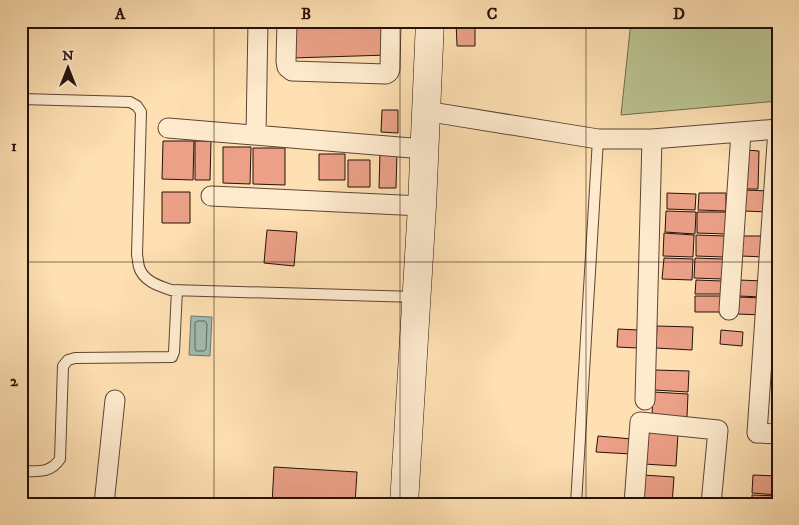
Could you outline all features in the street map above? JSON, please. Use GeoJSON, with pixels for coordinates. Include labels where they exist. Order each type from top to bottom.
{"type":"FeatureCollection","features":[{"type":"Feature","properties":{"kind":"main road"},"geometry":{"type":"LineString","coordinates":[[404,504],[422,206],[430,21]]}},
{"type":"Feature","properties":{"kind":"street"},"geometry":{"type":"LineString","coordinates":[[256,135],[258,21]]}},
{"type":"Feature","properties":{"kind":"street"},"geometry":{"type":"LineString","coordinates":[[287,21],[286,61],[287,67],[292,71],[386,74],[390,69],[391,21]]}},
{"type":"Feature","properties":{"kind":"street"},"geometry":{"type":"LineString","coordinates":[[425,111],[598,139],[652,139],[778,129],[757,433],[778,434]]}},
{"type":"Feature","properties":{"kind":"street"},"geometry":{"type":"LineString","coordinates":[[168,128],[424,149]]}},
{"type":"Feature","properties":{"kind":"street"},"geometry":{"type":"LineString","coordinates":[[729,310],[742,132]]}},
{"type":"Feature","properties":{"kind":"street"},"geometry":{"type":"LineString","coordinates":[[645,400],[652,139]]}},
{"type":"Feature","properties":{"kind":"street"},"geometry":{"type":"LineString","coordinates":[[211,196],[422,206]]}},
{"type":"Feature","properties":{"kind":"street"},"geometry":{"type":"LineString","coordinates":[[104,504],[114,400]]}},
{"type":"Feature","properties":{"kind":"street"},"geometry":{"type":"LineString","coordinates":[[634,504],[640,422],[718,430],[711,504]]}},
{"type":"Feature","properties":{"kind":"lane"},"geometry":{"type":"LineString","coordinates":[[21,99],[130,102],[142,112],[137,255],[139,267],[143,275],[154,284],[171,290],[416,297]]}},
{"type":"Feature","properties":{"kind":"lane"},"geometry":{"type":"LineString","coordinates":[[576,504],[598,139]]}},
{"type":"Feature","properties":{"kind":"lane"},"geometry":{"type":"LineString","coordinates":[[21,471],[50,470],[60,459],[64,366],[68,360],[75,358],[172,357],[174,352],[177,290]]}},
{"type":"Feature","properties":{"kind":"green space"},"geometry":{"type":"Polygon","coordinates":[[[631,21],[778,21],[778,101],[621,115],[631,21]]]}},
{"type":"Feature","properties":{"kind":"water"},"geometry":{"type":"Polygon","coordinates":[[[191,316],[212,317],[210,356],[189,355],[191,316]]]}},
{"type":"Feature","properties":{"kind":"building"},"geometry":{"type":"Polygon","coordinates":[[[304,21],[387,21],[388,55],[292,58],[292,27],[304,27],[304,21]]]}},
{"type":"Feature","properties":{"kind":"building"},"geometry":{"type":"Polygon","coordinates":[[[456,21],[475,21],[475,46],[457,46],[456,21]]]}},
{"type":"Feature","properties":{"kind":"building"},"geometry":{"type":"Polygon","coordinates":[[[382,110],[398,110],[398,133],[381,132],[382,110]]]}},
{"type":"Feature","properties":{"kind":"building"},"geometry":{"type":"Polygon","coordinates":[[[163,141],[194,141],[193,180],[162,179],[163,141]]]}},
{"type":"Feature","properties":{"kind":"building"},"geometry":{"type":"Polygon","coordinates":[[[195,141],[211,141],[210,180],[195,180],[195,141]]]}},
{"type":"Feature","properties":{"kind":"building"},"geometry":{"type":"Polygon","coordinates":[[[223,147],[251,147],[250,184],[223,183],[223,147]]]}},
{"type":"Feature","properties":{"kind":"building"},"geometry":{"type":"Polygon","coordinates":[[[253,148],[285,148],[285,185],[253,184],[253,148]]]}},
{"type":"Feature","properties":{"kind":"building"},"geometry":{"type":"Polygon","coordinates":[[[746,150],[759,151],[758,189],[744,189],[746,150]]]}},
{"type":"Feature","properties":{"kind":"building"},"geometry":{"type":"Polygon","coordinates":[[[380,151],[397,151],[396,188],[379,188],[380,151]]]}},
{"type":"Feature","properties":{"kind":"building"},"geometry":{"type":"Polygon","coordinates":[[[319,154],[345,154],[345,180],[319,180],[319,154]]]}},
{"type":"Feature","properties":{"kind":"building"},"geometry":{"type":"Polygon","coordinates":[[[348,160],[370,160],[370,187],[348,187],[348,160]]]}},
{"type":"Feature","properties":{"kind":"building"},"geometry":{"type":"Polygon","coordinates":[[[745,190],[769,191],[768,212],[744,211],[745,190]]]}},
{"type":"Feature","properties":{"kind":"building"},"geometry":{"type":"Polygon","coordinates":[[[162,192],[190,192],[190,223],[162,223],[162,192]]]}},
{"type":"Feature","properties":{"kind":"building"},"geometry":{"type":"Polygon","coordinates":[[[667,193],[696,194],[695,210],[667,209],[667,193]]]}},
{"type":"Feature","properties":{"kind":"building"},"geometry":{"type":"Polygon","coordinates":[[[699,193],[726,193],[726,211],[698,210],[699,193]]]}},
{"type":"Feature","properties":{"kind":"building"},"geometry":{"type":"Polygon","coordinates":[[[666,211],[696,212],[695,234],[665,232],[666,211]]]}},
{"type":"Feature","properties":{"kind":"building"},"geometry":{"type":"Polygon","coordinates":[[[697,212],[727,212],[726,234],[697,233],[697,212]]]}},
{"type":"Feature","properties":{"kind":"building"},"geometry":{"type":"Polygon","coordinates":[[[267,230],[297,232],[294,266],[264,263],[267,230]]]}},
{"type":"Feature","properties":{"kind":"building"},"geometry":{"type":"Polygon","coordinates":[[[664,233],[694,235],[693,257],[663,256],[664,233]]]}},
{"type":"Feature","properties":{"kind":"building"},"geometry":{"type":"Polygon","coordinates":[[[696,235],[725,236],[724,257],[696,256],[696,235]]]}},
{"type":"Feature","properties":{"kind":"building"},"geometry":{"type":"Polygon","coordinates":[[[742,236],[765,236],[765,257],[741,256],[742,236]]]}},
{"type":"Feature","properties":{"kind":"building"},"geometry":{"type":"Polygon","coordinates":[[[664,258],[693,259],[692,280],[662,279],[664,258]]]}},
{"type":"Feature","properties":{"kind":"building"},"geometry":{"type":"Polygon","coordinates":[[[695,258],[723,259],[723,279],[694,278],[695,258]]]}},
{"type":"Feature","properties":{"kind":"building"},"geometry":{"type":"Polygon","coordinates":[[[696,280],[722,281],[721,294],[695,294],[696,280]]]}},
{"type":"Feature","properties":{"kind":"building"},"geometry":{"type":"Polygon","coordinates":[[[738,280],[764,281],[763,297],[738,296],[738,280]]]}},
{"type":"Feature","properties":{"kind":"building"},"geometry":{"type":"Polygon","coordinates":[[[695,296],[722,296],[721,312],[695,312],[695,296]]]}},
{"type":"Feature","properties":{"kind":"building"},"geometry":{"type":"Polygon","coordinates":[[[738,297],[763,298],[762,315],[737,314],[738,297]]]}},
{"type":"Feature","properties":{"kind":"building"},"geometry":{"type":"Polygon","coordinates":[[[657,326],[693,327],[692,350],[656,348],[657,326]]]}},
{"type":"Feature","properties":{"kind":"building"},"geometry":{"type":"Polygon","coordinates":[[[618,329],[639,330],[638,348],[617,347],[618,329]]]}},
{"type":"Feature","properties":{"kind":"building"},"geometry":{"type":"Polygon","coordinates":[[[721,330],[743,332],[742,346],[720,344],[721,330]]]}},
{"type":"Feature","properties":{"kind":"building"},"geometry":{"type":"Polygon","coordinates":[[[655,370],[689,371],[688,392],[654,390],[655,370]]]}},
{"type":"Feature","properties":{"kind":"building"},"geometry":{"type":"Polygon","coordinates":[[[653,392],[688,394],[687,417],[652,416],[653,392]]]}},
{"type":"Feature","properties":{"kind":"building"},"geometry":{"type":"Polygon","coordinates":[[[646,432],[678,434],[676,466],[644,464],[646,432]]]}},
{"type":"Feature","properties":{"kind":"building"},"geometry":{"type":"Polygon","coordinates":[[[598,436],[632,439],[631,454],[596,452],[598,436]]]}},
{"type":"Feature","properties":{"kind":"building"},"geometry":{"type":"Polygon","coordinates":[[[274,467],[357,472],[355,504],[272,504],[274,467]]]}},
{"type":"Feature","properties":{"kind":"building"},"geometry":{"type":"Polygon","coordinates":[[[643,475],[674,477],[672,504],[641,504],[643,475]]]}},
{"type":"Feature","properties":{"kind":"building"},"geometry":{"type":"Polygon","coordinates":[[[753,475],[778,476],[778,495],[752,493],[753,475]]]}},
{"type":"Feature","properties":{"kind":"building"},"geometry":{"type":"Polygon","coordinates":[[[752,495],[778,496],[778,504],[752,504],[752,495]]]}}]}
